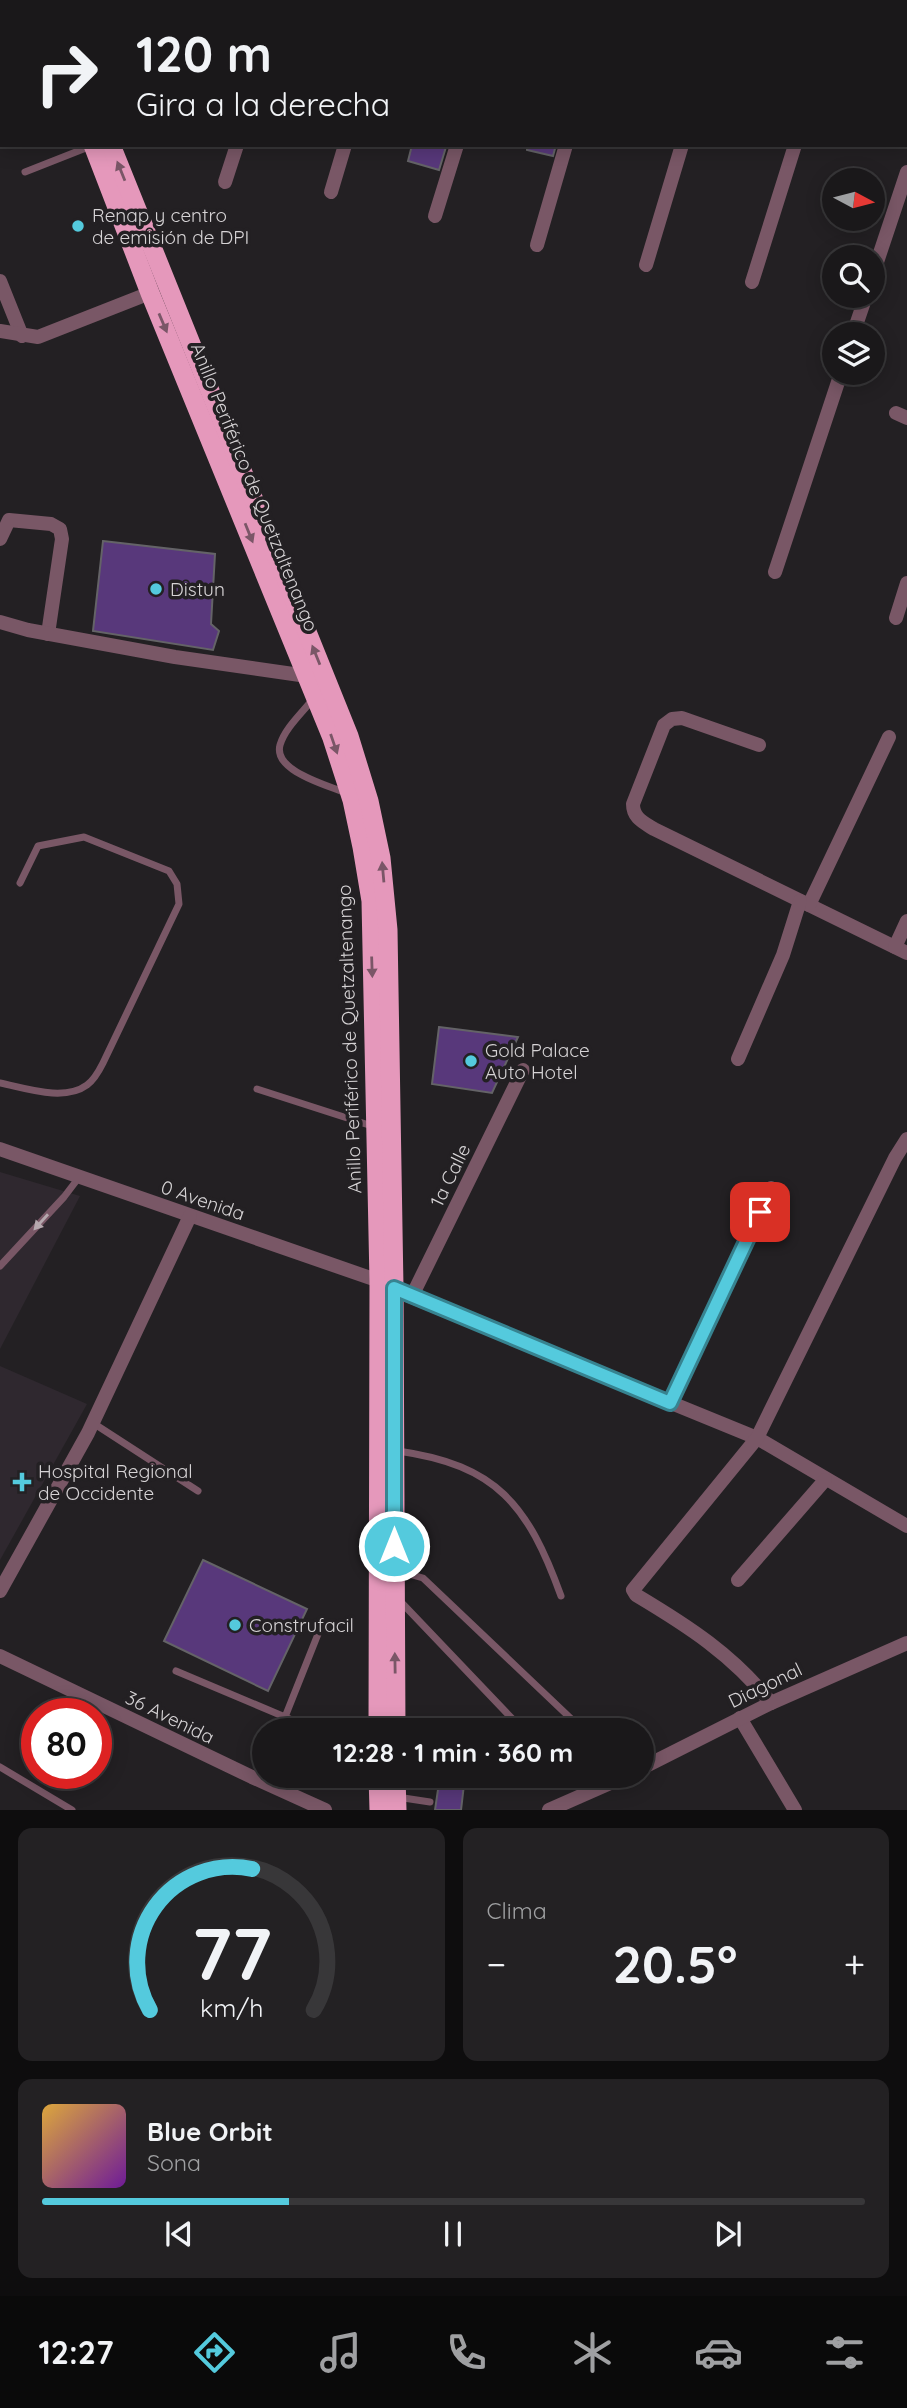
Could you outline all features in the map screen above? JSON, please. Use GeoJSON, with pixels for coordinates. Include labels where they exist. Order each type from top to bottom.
{"type":"FeatureCollection","features":[{"type":"Feature","properties":{"kind":"highway","name":"Anillo Periférico de Quetzaltenango"},"geometry":{"type":"LineString","coordinates":[[93,147],[332,738],[350,795],[362,847],[370,901],[376,1127],[395,1288],[378,1718]]}},
{"type":"Feature","properties":{"kind":"highway","name":"Anillo Periférico de Quetzaltenango"},"geometry":{"type":"LineString","coordinates":[[112,147],[349,736],[382,858],[388,930],[395,1288],[396,1718]]}},
{"type":"Feature","properties":{"kind":"highway"},"geometry":{"type":"LineString","coordinates":[[379,1788],[379,1810]]}},
{"type":"Feature","properties":{"kind":"street"},"geometry":{"type":"LineString","coordinates":[[225,182],[236,147]]}},
{"type":"Feature","properties":{"kind":"street"},"geometry":{"type":"LineString","coordinates":[[331,192],[344,147]]}},
{"type":"Feature","properties":{"kind":"street"},"geometry":{"type":"LineString","coordinates":[[435,216],[456,147]]}},
{"type":"Feature","properties":{"kind":"street"},"geometry":{"type":"LineString","coordinates":[[537,245],[565,147]]}},
{"type":"Feature","properties":{"kind":"street"},"geometry":{"type":"LineString","coordinates":[[646,265],[681,147]]}},
{"type":"Feature","properties":{"kind":"street"},"geometry":{"type":"LineString","coordinates":[[752,282],[794,147]]}},
{"type":"Feature","properties":{"kind":"street"},"geometry":{"type":"LineString","coordinates":[[883,245],[907,173]]}},
{"type":"Feature","properties":{"kind":"street"},"geometry":{"type":"LineString","coordinates":[[0,281],[22,336]]}},
{"type":"Feature","properties":{"kind":"street"},"geometry":{"type":"LineString","coordinates":[[0,331],[38,337],[150,293]]}},
{"type":"Feature","properties":{"kind":"street"},"geometry":{"type":"LineString","coordinates":[[775,572],[837,385]]}},
{"type":"Feature","properties":{"kind":"street"},"geometry":{"type":"LineString","coordinates":[[0,539],[9,520],[51,524],[60,529],[62,539],[48,634]]}},
{"type":"Feature","properties":{"kind":"street"},"geometry":{"type":"LineString","coordinates":[[896,618],[907,583]]}},
{"type":"Feature","properties":{"kind":"street"},"geometry":{"type":"LineString","coordinates":[[0,622],[48,634],[175,657],[307,676]]}},
{"type":"Feature","properties":{"kind":"street"},"geometry":{"type":"LineString","coordinates":[[759,745],[682,718],[672,719],[664,725],[633,804],[633,811],[639,821],[901,950],[907,921]]}},
{"type":"Feature","properties":{"kind":"street"},"geometry":{"type":"LineString","coordinates":[[738,1059],[804,903],[889,737]]}},
{"type":"Feature","properties":{"kind":"street","name":"1a Calle"},"geometry":{"type":"LineString","coordinates":[[395,1288],[523,1070]]}},
{"type":"Feature","properties":{"kind":"street"},"geometry":{"type":"LineString","coordinates":[[771,1703],[720,1649],[636,1595],[633,1590],[757,1438],[901,1158],[907,1139]]}},
{"type":"Feature","properties":{"kind":"street","name":"0 Avenida"},"geometry":{"type":"LineString","coordinates":[[0,1149],[395,1288],[757,1438],[907,1526]]}},
{"type":"Feature","properties":{"kind":"street"},"geometry":{"type":"LineString","coordinates":[[670,1403],[771,1188]]}},
{"type":"Feature","properties":{"kind":"street"},"geometry":{"type":"LineString","coordinates":[[0,1591],[68,1473],[190,1216]]}},
{"type":"Feature","properties":{"kind":"street"},"geometry":{"type":"LineString","coordinates":[[738,1580],[825,1480]]}},
{"type":"Feature","properties":{"kind":"street","name":"Diagonal"},"geometry":{"type":"LineString","coordinates":[[654,1762],[771,1703],[907,1643]]}},
{"type":"Feature","properties":{"kind":"street","name":"36 Avenida"},"geometry":{"type":"LineString","coordinates":[[0,1656],[324,1810]]}},
{"type":"Feature","properties":{"kind":"street"},"geometry":{"type":"LineString","coordinates":[[740,1718],[796,1810]]}},
{"type":"Feature","properties":{"kind":"street"},"geometry":{"type":"LineString","coordinates":[[549,1810],[599,1788]]}},
{"type":"Feature","properties":{"kind":"lane"},"geometry":{"type":"LineString","coordinates":[[25,172],[87,147]]}},
{"type":"Feature","properties":{"kind":"lane"},"geometry":{"type":"LineString","coordinates":[[315,696],[287,731],[279,747],[280,758],[287,768],[350,795]]}},
{"type":"Feature","properties":{"kind":"lane"},"geometry":{"type":"LineString","coordinates":[[0,1083],[53,1093],[80,1089],[89,1084],[103,1063],[179,904],[177,884],[169,871],[85,837],[38,846],[20,883]]}},
{"type":"Feature","properties":{"kind":"lane"},"geometry":{"type":"LineString","coordinates":[[257,1089],[376,1127]]}},
{"type":"Feature","properties":{"kind":"lane"},"geometry":{"type":"LineString","coordinates":[[0,1266],[80,1176]]}},
{"type":"Feature","properties":{"kind":"lane"},"geometry":{"type":"LineString","coordinates":[[93,1423],[198,1491]]}},
{"type":"Feature","properties":{"kind":"lane"},"geometry":{"type":"LineString","coordinates":[[394,1450],[459,1464],[482,1476],[505,1494],[530,1526],[548,1560],[561,1596]]}},
{"type":"Feature","properties":{"kind":"lane"},"geometry":{"type":"LineString","coordinates":[[394,1570],[423,1578],[570,1718]]}},
{"type":"Feature","properties":{"kind":"lane"},"geometry":{"type":"LineString","coordinates":[[394,1596],[511,1718]]}},
{"type":"Feature","properties":{"kind":"lane"},"geometry":{"type":"LineString","coordinates":[[176,1671],[285,1717],[320,1629]]}},
{"type":"Feature","properties":{"kind":"lane"},"geometry":{"type":"LineString","coordinates":[[0,1767],[72,1810]]}},
{"type":"Feature","properties":{"kind":"lane"},"geometry":{"type":"LineString","coordinates":[[397,1803],[430,1802]]}},
{"type":"Feature","properties":{"kind":"shaded area"},"geometry":{"type":"Polygon","coordinates":[[[0,1172],[80,1196],[0,1349],[0,1172]]]}},
{"type":"Feature","properties":{"kind":"shaded area","name":"Hospital Regional de Occidente"},"geometry":{"type":"Polygon","coordinates":[[[0,1366],[87,1404],[0,1560],[0,1366]]]}},
{"type":"Feature","properties":{"kind":"building"},"geometry":{"type":"Polygon","coordinates":[[[412,147],[446,147],[439,170],[408,161],[412,147]]]}},
{"type":"Feature","properties":{"kind":"building"},"geometry":{"type":"Polygon","coordinates":[[[527,147],[555,147],[553,156],[527,150],[527,147]]]}},
{"type":"Feature","properties":{"kind":"building","name":"Distun"},"geometry":{"type":"Polygon","coordinates":[[[103,541],[215,554],[211,624],[219,631],[213,650],[93,631],[103,541]]]}},
{"type":"Feature","properties":{"kind":"building","name":"Gold Palace Auto Hotel"},"geometry":{"type":"Polygon","coordinates":[[[439,1027],[518,1037],[492,1093],[432,1084],[439,1027]]]}},
{"type":"Feature","properties":{"kind":"building","name":"Construfacil"},"geometry":{"type":"Polygon","coordinates":[[[203,1560],[307,1609],[268,1691],[164,1641],[203,1560]]]}},
{"type":"Feature","properties":{"kind":"building"},"geometry":{"type":"Polygon","coordinates":[[[438,1788],[464,1788],[461,1810],[435,1810],[438,1788]]]}},
{"type":"Feature","properties":{"kind":"place","name":"Renap y centro de emisión de DPI"},"geometry":{"type":"Point","coordinates":[78,226]}},
{"type":"Feature","properties":{"kind":"place","name":"Distun"},"geometry":{"type":"Point","coordinates":[156,589]}},
{"type":"Feature","properties":{"kind":"place","name":"Gold Palace Auto Hotel"},"geometry":{"type":"Point","coordinates":[471,1061]}},
{"type":"Feature","properties":{"kind":"place","name":"Hospital Regional de Occidente"},"geometry":{"type":"Point","coordinates":[22,1482]}},
{"type":"Feature","properties":{"kind":"place","name":"Construfacil"},"geometry":{"type":"Point","coordinates":[235,1625]}},
{"type":"Feature","properties":{"kind":"route"},"geometry":{"type":"LineString","coordinates":[[394,1546],[394,1288],[670,1403],[760,1212]]}}]}
